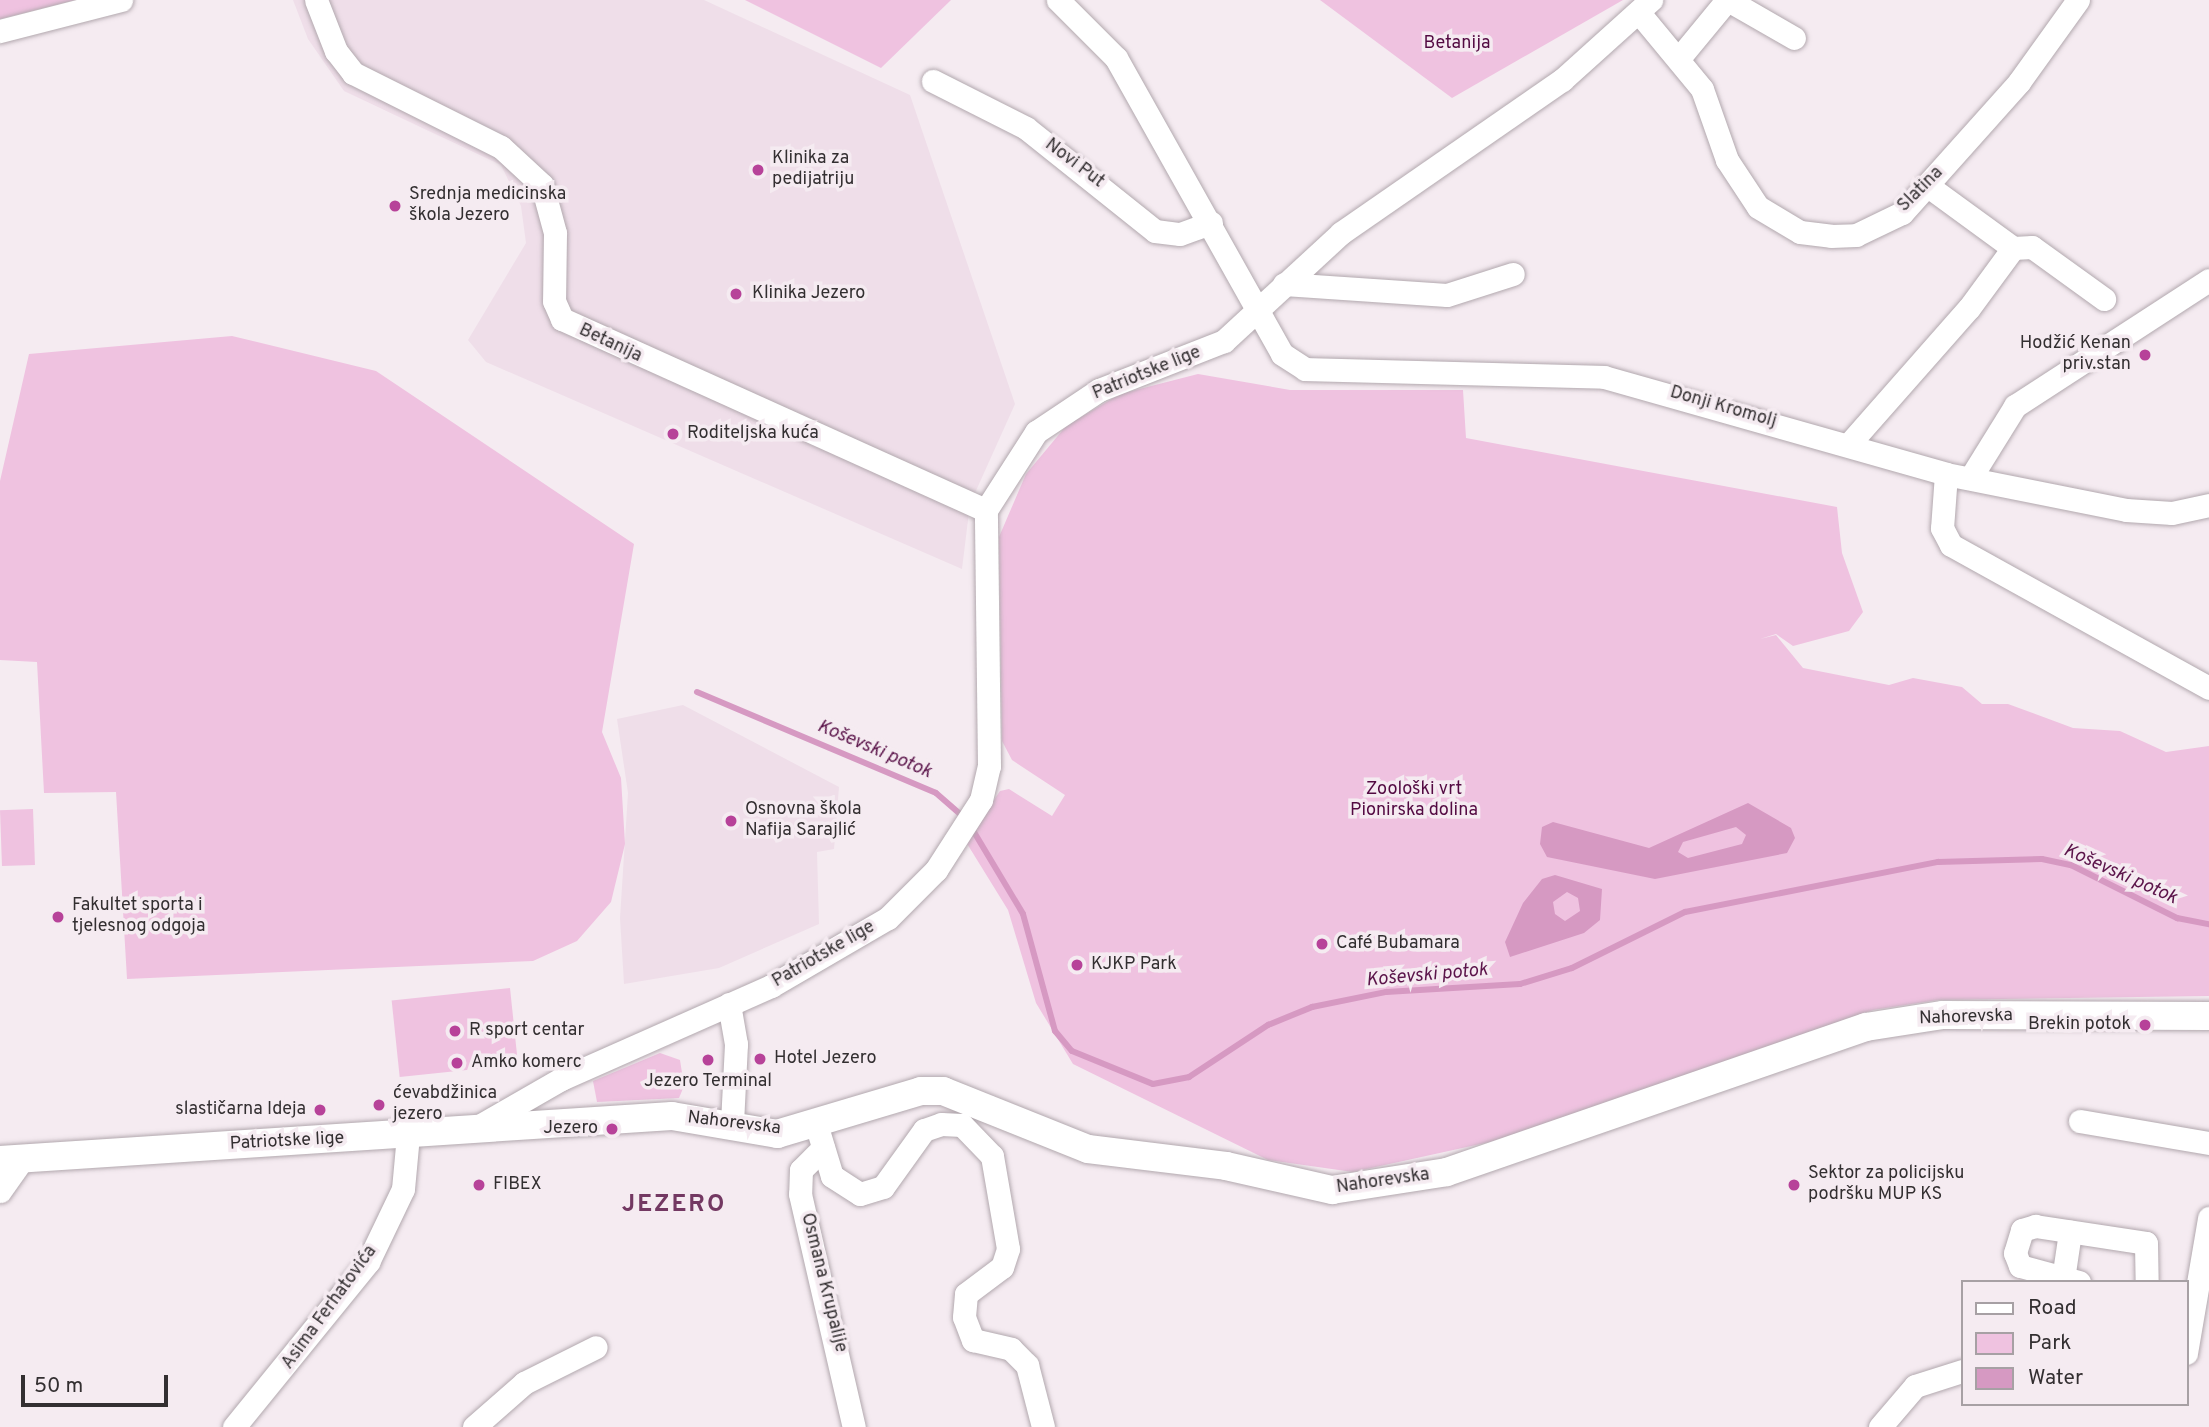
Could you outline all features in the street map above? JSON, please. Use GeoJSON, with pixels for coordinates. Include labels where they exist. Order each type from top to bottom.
{"type":"FeatureCollection","features":[{"type":"Feature","properties":{"kind":"street"},"geometry":{"type":"LineString","coordinates":[[0,31],[121,0]]}},
{"type":"Feature","properties":{"kind":"street","name":"Betanija"},"geometry":{"type":"LineString","coordinates":[[316,0],[336,51],[353,73],[500,147],[542,185],[555,233],[554,301],[562,319],[986,510]]}},
{"type":"Feature","properties":{"kind":"street","name":"Donji Kromolj"},"geometry":{"type":"LineString","coordinates":[[1058,0],[1116,58],[1259,308],[1282,354],[1306,369],[1604,377],[1849,444],[1946,474],[2126,510],[2172,513],[2209,505]]}},
{"type":"Feature","properties":{"kind":"street"},"geometry":{"type":"LineString","coordinates":[[1680,57],[1727,0],[1794,38]]}},
{"type":"Feature","properties":{"kind":"street","name":"Slatina"},"geometry":{"type":"LineString","coordinates":[[1645,7],[1702,89],[1738,181],[1758,207],[1780,223],[1800,232],[1856,235],[1902,213],[1928,186],[2019,82],[2078,0]]}},
{"type":"Feature","properties":{"kind":"street","name":"Patriotske lige"},"geometry":{"type":"LineString","coordinates":[[0,1191],[12,1158],[471,1130],[561,1079],[729,1004],[836,951],[888,918],[959,839],[975,808],[989,766],[986,510],[1037,432],[1099,390],[1224,341],[1341,233],[1562,80],[1645,7]]}},
{"type":"Feature","properties":{"kind":"street","name":"Novi Put"},"geometry":{"type":"LineString","coordinates":[[933,81],[1026,128],[1155,231],[1180,234],[1211,223]]}},
{"type":"Feature","properties":{"kind":"street"},"geometry":{"type":"LineString","coordinates":[[1928,186],[2013,248],[2032,247],[2104,299]]}},
{"type":"Feature","properties":{"kind":"street"},"geometry":{"type":"LineString","coordinates":[[1849,444],[1969,308],[2013,248]]}},
{"type":"Feature","properties":{"kind":"street"},"geometry":{"type":"LineString","coordinates":[[1284,284],[1447,295],[1513,274]]}},
{"type":"Feature","properties":{"kind":"street"},"geometry":{"type":"LineString","coordinates":[[1970,477],[2015,406],[2209,280]]}},
{"type":"Feature","properties":{"kind":"street"},"geometry":{"type":"LineString","coordinates":[[1946,474],[1942,527],[1951,545],[2209,688]]}},
{"type":"Feature","properties":{"kind":"street"},"geometry":{"type":"LineString","coordinates":[[729,1004],[736,1044],[732,1124]]}},
{"type":"Feature","properties":{"kind":"street","name":"Nahorevska"},"geometry":{"type":"LineString","coordinates":[[471,1130],[672,1116],[732,1124],[778,1134],[820,1138],[921,1091],[943,1091],[1087,1149],[1214,1164],[1332,1190],[1447,1172],[1866,1027],[1943,1015],[2209,1016]]}},
{"type":"Feature","properties":{"kind":"street"},"geometry":{"type":"LineString","coordinates":[[2080,1121],[2209,1143]]}},
{"type":"Feature","properties":{"kind":"street"},"geometry":{"type":"LineString","coordinates":[[820,1138],[832,1176],[860,1194],[894,1178],[924,1130],[951,1122],[983,1144],[999,1170],[1008,1249],[1002,1268],[966,1294],[964,1317],[973,1340],[1011,1349],[1027,1365],[1043,1427]]}},
{"type":"Feature","properties":{"kind":"street","name":"Asima Ferhatovića"},"geometry":{"type":"LineString","coordinates":[[234,1427],[368,1262],[403,1189],[408,1135]]}},
{"type":"Feature","properties":{"kind":"street","name":"Osmana Krupalije"},"geometry":{"type":"LineString","coordinates":[[820,1138],[801,1170],[800,1194],[855,1427]]}},
{"type":"Feature","properties":{"kind":"street"},"geometry":{"type":"LineString","coordinates":[[2188,1328],[2190,1303],[2209,1218]]}},
{"type":"Feature","properties":{"kind":"street"},"geometry":{"type":"LineString","coordinates":[[2070,1232],[2071,1280],[2020,1266],[2016,1243],[2022,1230],[2035,1226],[2146,1244],[2147,1280]]}},
{"type":"Feature","properties":{"kind":"street"},"geometry":{"type":"LineString","coordinates":[[474,1427],[524,1382],[596,1347]]}},
{"type":"Feature","properties":{"kind":"street"},"geometry":{"type":"LineString","coordinates":[[1880,1427],[1915,1386],[1960,1372]]}},
{"type":"Feature","properties":{"kind":"shaded area","name":"Klinika Jezero"},"geometry":{"type":"Polygon","coordinates":[[[293,0],[704,0],[910,95],[1015,404],[970,504],[962,569],[486,362],[468,340],[526,243],[521,206],[501,165],[344,91],[308,39],[293,0]]]}},
{"type":"Feature","properties":{"kind":"shaded area","name":"Osnovna škola Nafija Sarajlić"},"geometry":{"type":"Polygon","coordinates":[[[683,705],[839,787],[834,849],[817,852],[819,924],[719,968],[624,984],[620,918],[628,793],[617,719],[683,705]]]}},
{"type":"Feature","properties":{"kind":"green space"},"geometry":{"type":"Polygon","coordinates":[[[0,0],[75,0],[0,19],[0,0]]]}},
{"type":"Feature","properties":{"kind":"green space"},"geometry":{"type":"Polygon","coordinates":[[[745,0],[951,0],[881,68],[745,0]]]}},
{"type":"Feature","properties":{"kind":"green space","name":"Betanija"},"geometry":{"type":"Polygon","coordinates":[[[1320,0],[1623,0],[1452,98],[1320,0]]]}},
{"type":"Feature","properties":{"kind":"green space"},"geometry":{"type":"Polygon","coordinates":[[[232,336],[376,371],[634,544],[602,732],[621,778],[625,844],[611,902],[577,941],[533,961],[127,979],[116,792],[44,793],[37,662],[0,660],[0,481],[29,354],[232,336]]]}},
{"type":"Feature","properties":{"kind":"green space","name":"Zoološki vrt Pionirska dolina"},"geometry":{"type":"Polygon","coordinates":[[[1198,374],[1290,390],[1463,390],[1466,438],[1837,507],[1842,553],[1863,612],[1849,631],[1793,646],[1776,634],[1760,639],[1776,635],[1803,668],[1889,685],[1913,678],[1962,687],[1982,704],[2008,704],[2073,728],[2120,731],[2166,752],[2209,746],[2209,996],[1938,1000],[1873,1010],[1508,1138],[1353,1172],[1268,1160],[1073,1064],[1036,1003],[1008,910],[966,842],[1000,791],[1009,789],[1052,816],[1065,795],[1012,760],[1002,741],[999,537],[1026,474],[1066,426],[1120,394],[1198,374]]]}},
{"type":"Feature","properties":{"kind":"green space"},"geometry":{"type":"Polygon","coordinates":[[[33,809],[35,865],[2,866],[0,810],[33,809]]]}},
{"type":"Feature","properties":{"kind":"green space","name":"R sport centar"},"geometry":{"type":"Polygon","coordinates":[[[510,988],[518,1065],[400,1077],[392,1000],[510,988]]]}},
{"type":"Feature","properties":{"kind":"green space"},"geometry":{"type":"Polygon","coordinates":[[[660,1053],[680,1060],[684,1086],[679,1098],[597,1102],[593,1081],[660,1053]]]}},
{"type":"Feature","properties":{"kind":"water"},"geometry":{"type":"Polygon","coordinates":[[[1748,803],[1791,828],[1795,838],[1787,853],[1655,879],[1547,857],[1540,844],[1542,827],[1553,822],[1649,848],[1748,803]],[[1736,827],[1683,842],[1678,852],[1688,858],[1742,844],[1746,835],[1736,827]]]}},
{"type":"Feature","properties":{"kind":"water"},"geometry":{"type":"Polygon","coordinates":[[[1555,875],[1602,889],[1600,920],[1584,933],[1510,957],[1505,942],[1523,903],[1542,879],[1555,875]],[[1567,892],[1553,902],[1555,914],[1565,921],[1580,911],[1578,898],[1567,892]]]}},
{"type":"Feature","properties":{"kind":"waterway","name":"Koševski potok"},"geometry":{"type":"LineString","coordinates":[[697,692],[936,793],[965,818]]}},
{"type":"Feature","properties":{"kind":"waterway","name":"Koševski potok"},"geometry":{"type":"LineString","coordinates":[[971,827],[1023,914],[1055,1031],[1072,1051],[1153,1084],[1189,1077],[1268,1025],[1312,1007],[1386,992],[1520,984],[1572,968],[1685,912],[1938,862],[2042,859],[2071,865],[2177,918],[2209,924]]}},
{"type":"Feature","properties":{"kind":"place","name":"Klinika za pedijatriju"},"geometry":{"type":"Point","coordinates":[758,170]}},
{"type":"Feature","properties":{"kind":"place","name":"Srednja medicinska škola Jezero"},"geometry":{"type":"Point","coordinates":[395,206]}},
{"type":"Feature","properties":{"kind":"place","name":"Klinika Jezero"},"geometry":{"type":"Point","coordinates":[736,294]}},
{"type":"Feature","properties":{"kind":"place","name":"Hodžić Kenan priv.stan"},"geometry":{"type":"Point","coordinates":[2145,355]}},
{"type":"Feature","properties":{"kind":"place","name":"Roditeljska kuća"},"geometry":{"type":"Point","coordinates":[673,434]}},
{"type":"Feature","properties":{"kind":"place","name":"Osnovna škola Nafija Sarajlić"},"geometry":{"type":"Point","coordinates":[731,821]}},
{"type":"Feature","properties":{"kind":"place","name":"Fakultet sporta i tjelesnog odgoja"},"geometry":{"type":"Point","coordinates":[58,917]}},
{"type":"Feature","properties":{"kind":"place","name":"Café Bubamara"},"geometry":{"type":"Point","coordinates":[1322,944]}},
{"type":"Feature","properties":{"kind":"place","name":"KJKP Park"},"geometry":{"type":"Point","coordinates":[1077,965]}},
{"type":"Feature","properties":{"kind":"place","name":"Brekin potok"},"geometry":{"type":"Point","coordinates":[2145,1025]}},
{"type":"Feature","properties":{"kind":"place","name":"R sport centar"},"geometry":{"type":"Point","coordinates":[455,1031]}},
{"type":"Feature","properties":{"kind":"place","name":"Hotel Jezero"},"geometry":{"type":"Point","coordinates":[760,1059]}},
{"type":"Feature","properties":{"kind":"place","name":"Jezero Terminal"},"geometry":{"type":"Point","coordinates":[708,1060]}},
{"type":"Feature","properties":{"kind":"place","name":"Amko komerc"},"geometry":{"type":"Point","coordinates":[457,1063]}},
{"type":"Feature","properties":{"kind":"place","name":"ćevabdžinica jezero"},"geometry":{"type":"Point","coordinates":[379,1105]}},
{"type":"Feature","properties":{"kind":"place","name":"slastičarna Ideja"},"geometry":{"type":"Point","coordinates":[320,1110]}},
{"type":"Feature","properties":{"kind":"place","name":"Jezero"},"geometry":{"type":"Point","coordinates":[612,1129]}},
{"type":"Feature","properties":{"kind":"place","name":"FIBEX"},"geometry":{"type":"Point","coordinates":[479,1185]}},
{"type":"Feature","properties":{"kind":"place","name":"Sektor za policijsku podršku MUP KS"},"geometry":{"type":"Point","coordinates":[1794,1185]}},
{"type":"Feature","properties":{"kind":"district","name":"JEZERO"},"geometry":{"type":"Point","coordinates":[674,1206]}}]}
